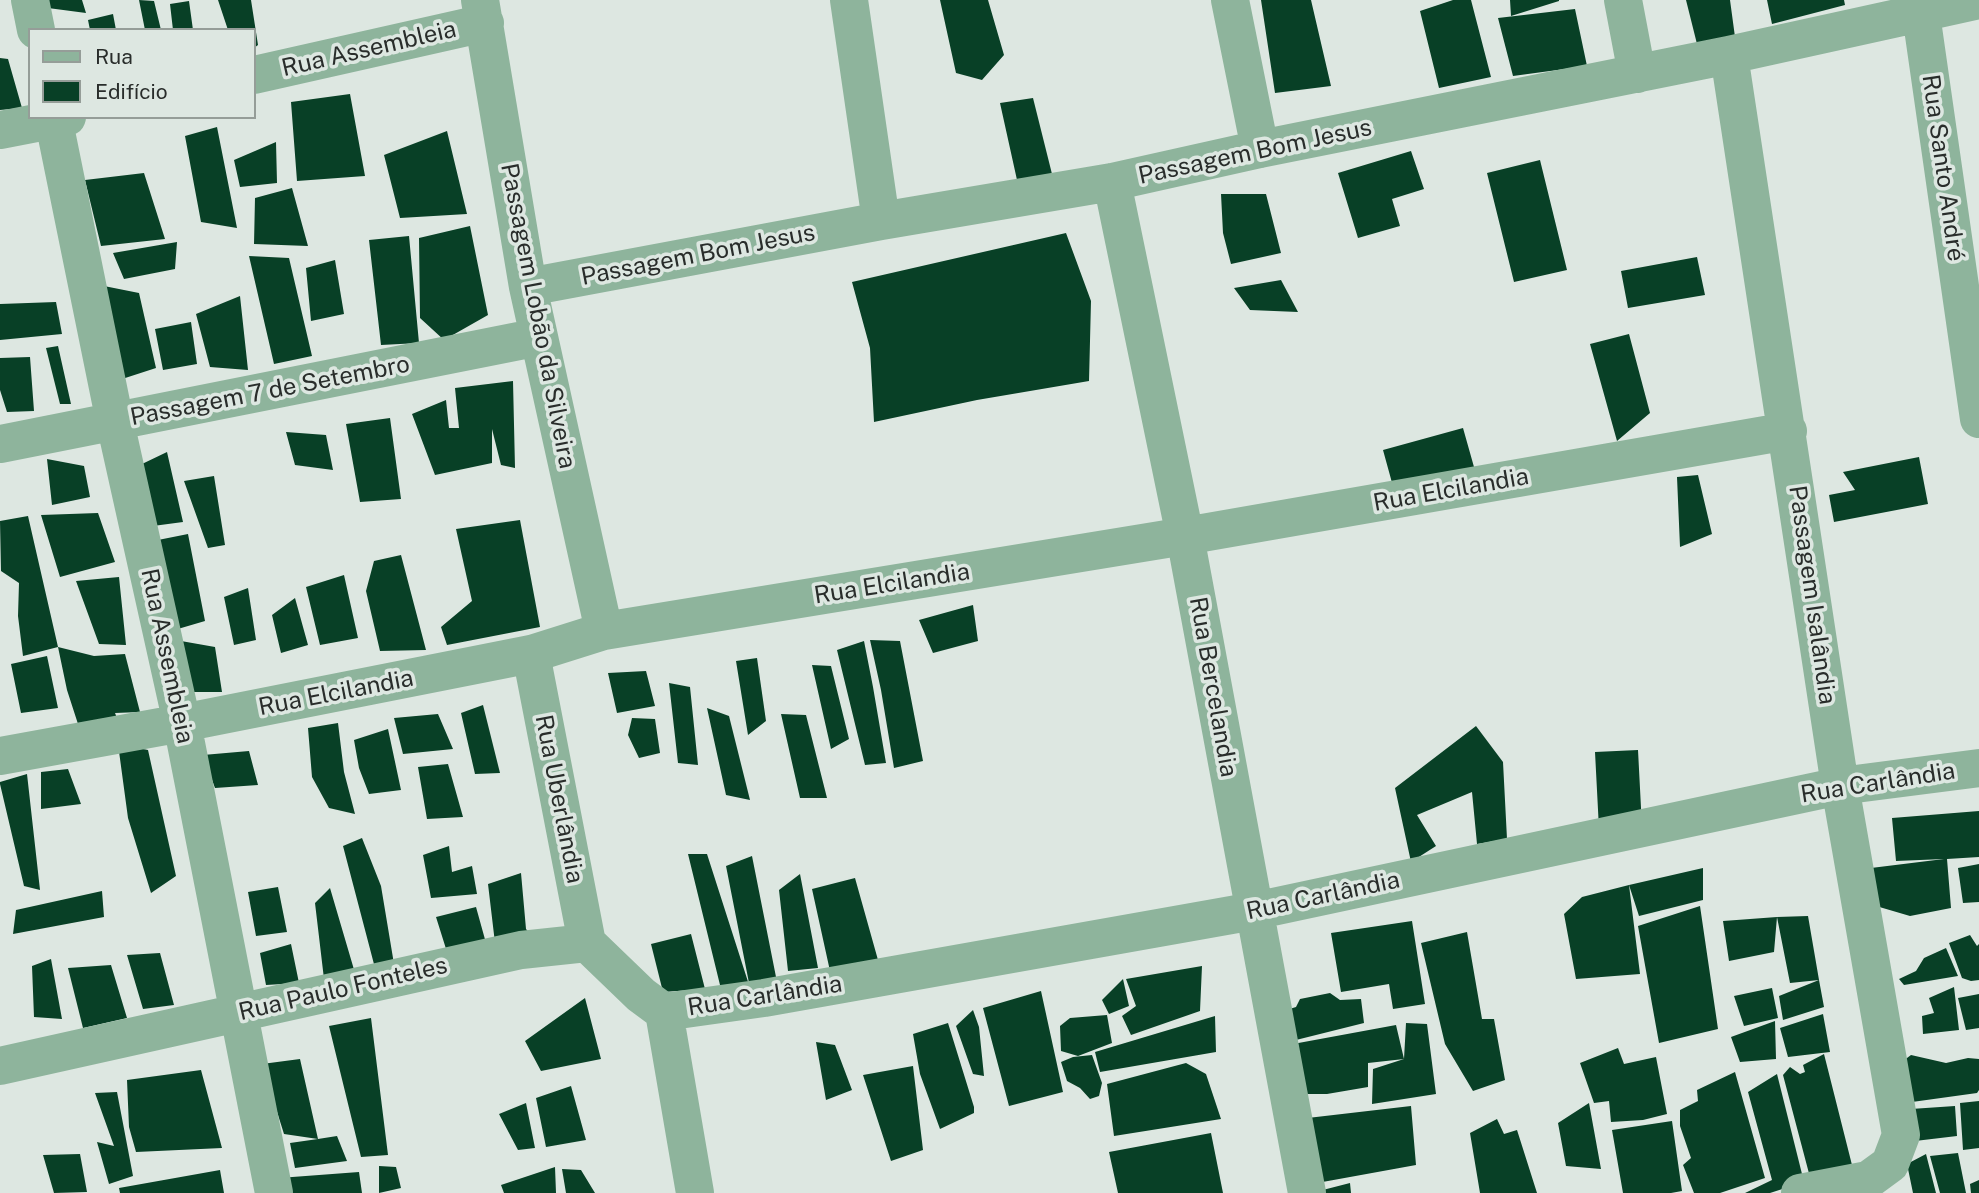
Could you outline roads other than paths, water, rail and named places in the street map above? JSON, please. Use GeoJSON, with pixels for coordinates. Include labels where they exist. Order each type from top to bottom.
{"type":"FeatureCollection","features":[{"type":"Feature","properties":{"kind":"street"},"geometry":{"type":"LineString","coordinates":[[30,0],[36,28]]}},
{"type":"Feature","properties":{"kind":"street"},"geometry":{"type":"LineString","coordinates":[[849,0],[881,221]]}},
{"type":"Feature","properties":{"kind":"street"},"geometry":{"type":"LineString","coordinates":[[1230,0],[1260,149]]}},
{"type":"Feature","properties":{"kind":"street"},"geometry":{"type":"LineString","coordinates":[[1623,0],[1637,74]]}},
{"type":"Feature","properties":{"kind":"street","name":"Passagem Bom Jesus"},"geometry":{"type":"LineString","coordinates":[[528,287],[881,221],[1112,182],[1260,149],[1729,55],[1920,7],[1979,1]]}},
{"type":"Feature","properties":{"kind":"street","name":"Rua Santo André"},"geometry":{"type":"LineString","coordinates":[[1920,7],[1979,419]]}},
{"type":"Feature","properties":{"kind":"street","name":"Rua Assembleia"},"geometry":{"type":"LineString","coordinates":[[256,74],[482,11]]}},
{"type":"Feature","properties":{"kind":"street","name":"Passagem Lobão da Silveira"},"geometry":{"type":"LineString","coordinates":[[482,11],[528,287],[604,631]]}},
{"type":"Feature","properties":{"kind":"street","name":"Passagem Isalândia"},"geometry":{"type":"LineString","coordinates":[[1729,55],[1840,786],[1901,1135],[1891,1164],[1868,1180],[1800,1193]]}},
{"type":"Feature","properties":{"kind":"street","name":"Rua Assembleia"},"geometry":{"type":"LineString","coordinates":[[0,130],[53,119]]}},
{"type":"Feature","properties":{"kind":"street","name":"Rua Assembleia"},"geometry":{"type":"LineString","coordinates":[[58,119],[115,422],[182,723],[274,1193]]}},
{"type":"Feature","properties":{"kind":"street","name":"Rua Bercelandia"},"geometry":{"type":"LineString","coordinates":[[1112,182],[1185,536],[1307,1193]]}},
{"type":"Feature","properties":{"kind":"street","name":"Passagem 7 de Setembro"},"geometry":{"type":"LineString","coordinates":[[0,443],[539,337]]}},
{"type":"Feature","properties":{"kind":"street","name":"Rua Elcilandia"},"geometry":{"type":"LineString","coordinates":[[0,756],[531,654],[604,631],[1185,536],[1788,431]]}},
{"type":"Feature","properties":{"kind":"street","name":"Rua Uberlândia"},"geometry":{"type":"LineString","coordinates":[[531,654],[587,943]]}},
{"type":"Feature","properties":{"kind":"street","name":"Rua Carlândia"},"geometry":{"type":"LineString","coordinates":[[664,1012],[764,998],[1254,911],[1840,786],[1979,768]]}},
{"type":"Feature","properties":{"kind":"street"},"geometry":{"type":"LineString","coordinates":[[587,943],[641,995],[664,1012],[695,1193]]}},
{"type":"Feature","properties":{"kind":"street","name":"Rua Paulo Fonteles"},"geometry":{"type":"LineString","coordinates":[[0,1066],[521,950],[587,943]]}}]}
